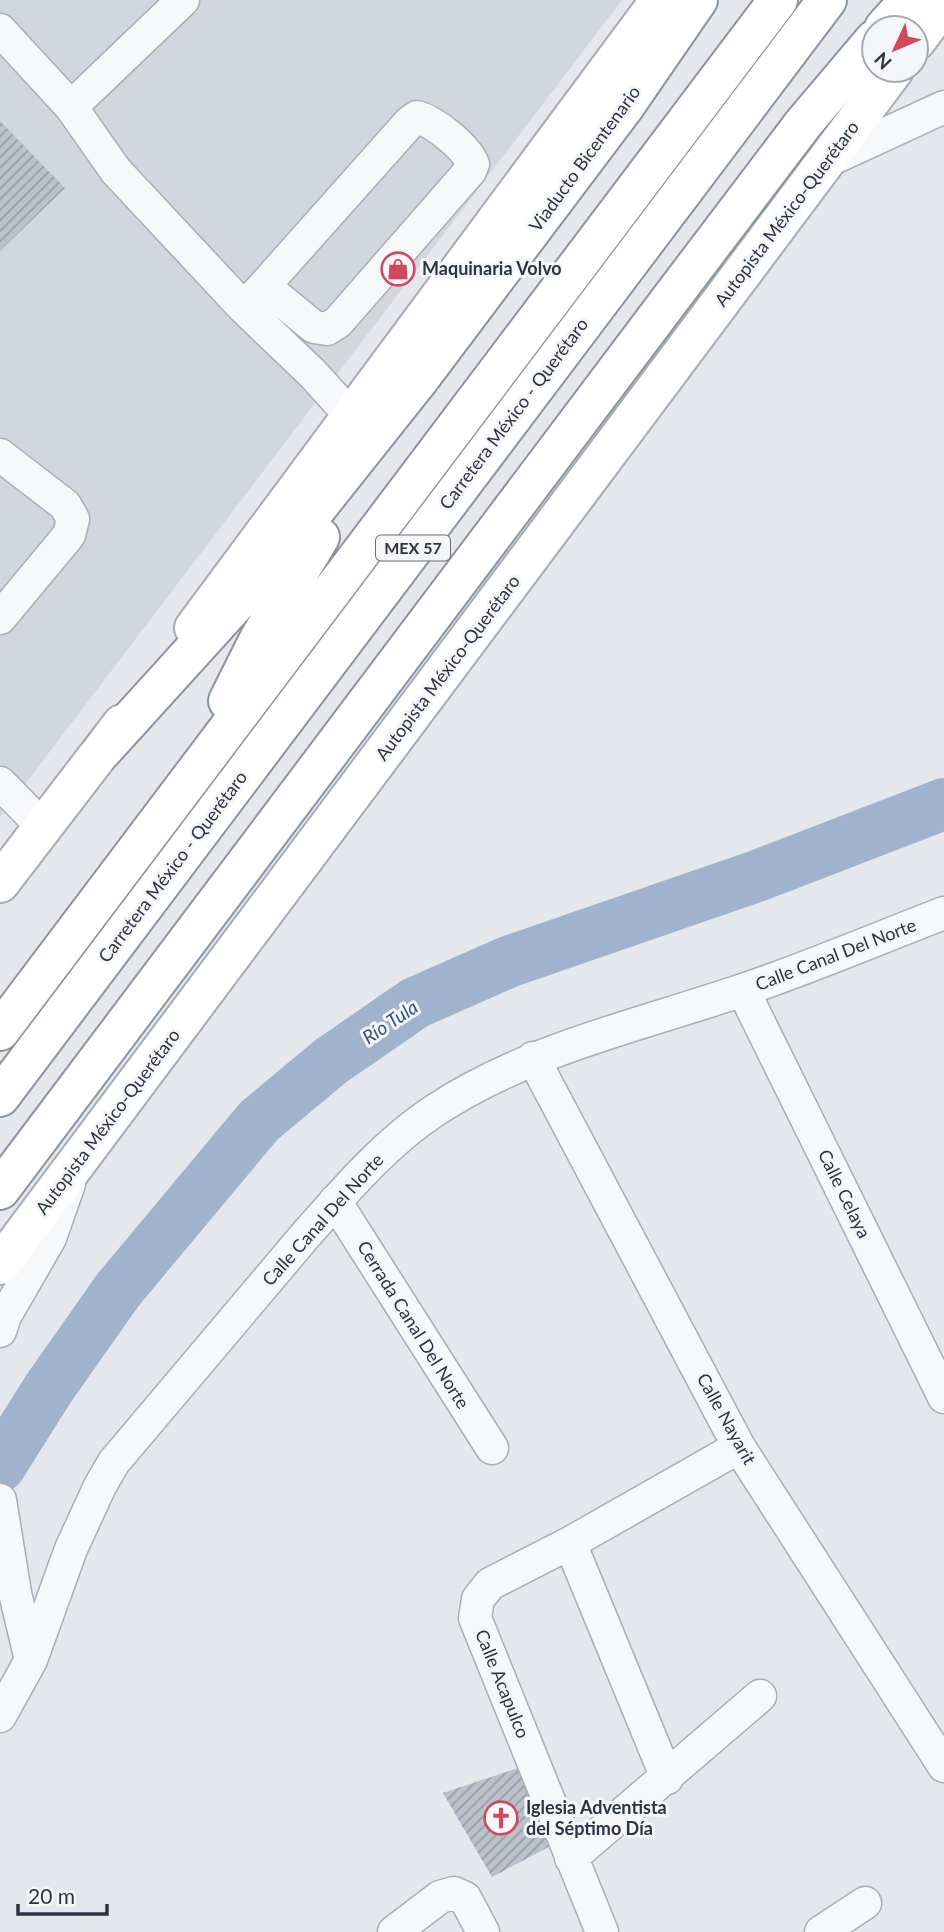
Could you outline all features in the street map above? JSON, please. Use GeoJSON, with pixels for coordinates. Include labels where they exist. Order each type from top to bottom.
{"type":"FeatureCollection","features":[{"type":"Feature","properties":{"kind":"main road"},"geometry":{"type":"LineString","coordinates":[[0,883],[352,417],[660,0]]}},
{"type":"Feature","properties":{"kind":"main road","name":"Viaducto Bicentenario"},"geometry":{"type":"LineString","coordinates":[[418,381],[625,106],[698,0]]}},
{"type":"Feature","properties":{"kind":"main road","name":"MEX 57"},"geometry":{"type":"LineString","coordinates":[[0,1031],[778,0]]}},
{"type":"Feature","properties":{"kind":"main road","name":"Carretera México - Querétaro"},"geometry":{"type":"LineString","coordinates":[[0,1097],[827,0]]}},
{"type":"Feature","properties":{"kind":"main road"},"geometry":{"type":"LineString","coordinates":[[896,14],[909,0]]}},
{"type":"Feature","properties":{"kind":"main road"},"geometry":{"type":"LineString","coordinates":[[914,14],[925,0]]}},
{"type":"Feature","properties":{"kind":"main road"},"geometry":{"type":"LineString","coordinates":[[930,22],[944,4]]}},
{"type":"Feature","properties":{"kind":"main road"},"geometry":{"type":"LineString","coordinates":[[0,1190],[803,124],[860,57]]}},
{"type":"Feature","properties":{"kind":"main road"},"geometry":{"type":"LineString","coordinates":[[798,199],[818,139],[860,84]]}},
{"type":"Feature","properties":{"kind":"main road","name":"Autopista México-Querétaro"},"geometry":{"type":"LineString","coordinates":[[0,1265],[884,84]]}},
{"type":"Feature","properties":{"kind":"main road"},"geometry":{"type":"LineString","coordinates":[[102,751],[278,557],[418,381]]}},
{"type":"Feature","properties":{"kind":"main road"},"geometry":{"type":"LineString","coordinates":[[197,771],[226,704],[271,619],[418,381]]}},
{"type":"Feature","properties":{"kind":"street"},"geometry":{"type":"LineString","coordinates":[[71,107],[183,0]]}},
{"type":"Feature","properties":{"kind":"street"},"geometry":{"type":"LineString","coordinates":[[0,30],[71,107],[116,171],[254,297],[313,374],[352,417]]}},
{"type":"Feature","properties":{"kind":"street"},"geometry":{"type":"LineString","coordinates":[[825,162],[944,107]]}},
{"type":"Feature","properties":{"kind":"street"},"geometry":{"type":"LineString","coordinates":[[417,117],[428,120],[469,154],[474,164],[470,171],[338,322],[327,329],[314,327],[254,297],[417,117]]}},
{"type":"Feature","properties":{"kind":"street"},"geometry":{"type":"LineString","coordinates":[[0,455],[65,505],[73,519],[69,535],[0,618]]}},
{"type":"Feature","properties":{"kind":"street"},"geometry":{"type":"LineString","coordinates":[[0,783],[43,827]]}},
{"type":"Feature","properties":{"kind":"street","name":"Calle Canal Del Norte"},"geometry":{"type":"LineString","coordinates":[[0,1716],[31,1660],[71,1549],[114,1462],[335,1201],[400,1137],[433,1112],[475,1086],[533,1058],[743,990],[944,914]]}},
{"type":"Feature","properties":{"kind":"street","name":"Calle Celaya"},"geometry":{"type":"LineString","coordinates":[[743,990],[944,1397]]}},
{"type":"Feature","properties":{"kind":"street","name":"Calle Nayarit"},"geometry":{"type":"LineString","coordinates":[[533,1058],[740,1447],[944,1766]]}},
{"type":"Feature","properties":{"kind":"street"},"geometry":{"type":"LineString","coordinates":[[0,1331],[5,1316],[50,1238],[76,1164]]}},
{"type":"Feature","properties":{"kind":"street","name":"Cerrada Canal Del Norte"},"geometry":{"type":"LineString","coordinates":[[335,1201],[492,1448]]}},
{"type":"Feature","properties":{"kind":"street","name":"Calle Acapulco"},"geometry":{"type":"LineString","coordinates":[[602,1932],[475,1618],[478,1599],[490,1584],[570,1543],[740,1447]]}},
{"type":"Feature","properties":{"kind":"street"},"geometry":{"type":"LineString","coordinates":[[0,1500],[15,1594],[31,1660]]}},
{"type":"Feature","properties":{"kind":"street"},"geometry":{"type":"LineString","coordinates":[[570,1543],[667,1778]]}},
{"type":"Feature","properties":{"kind":"street"},"geometry":{"type":"LineString","coordinates":[[571,1858],[761,1696]]}},
{"type":"Feature","properties":{"kind":"street"},"geometry":{"type":"LineString","coordinates":[[394,1932],[440,1897],[454,1893],[465,1898],[483,1932]]}},
{"type":"Feature","properties":{"kind":"street"},"geometry":{"type":"LineString","coordinates":[[821,1932],[865,1903]]}},
{"type":"Feature","properties":{"kind":"shaded area"},"geometry":{"type":"Polygon","coordinates":[[[0,0],[622,0],[0,817],[0,0]]]}},
{"type":"Feature","properties":{"kind":"building"},"geometry":{"type":"Polygon","coordinates":[[[0,121],[65,188],[0,251],[0,121]]]}},
{"type":"Feature","properties":{"kind":"building","name":"Iglesia Adventista del Séptimo Día"},"geometry":{"type":"Polygon","coordinates":[[[521,1767],[556,1843],[492,1877],[443,1793],[521,1767]]]}},
{"type":"Feature","properties":{"kind":"waterway","name":"Río Tula"},"geometry":{"type":"LineString","coordinates":[[0,1466],[49,1388],[118,1290],[259,1121],[331,1061],[415,1003],[508,962],[757,876],[944,804]]}},
{"type":"Feature","properties":{"kind":"place","name":"Maquinaria Volvo"},"geometry":{"type":"Point","coordinates":[398,269]}},
{"type":"Feature","properties":{"kind":"place","name":"Iglesia Adventista del Séptimo Día"},"geometry":{"type":"Point","coordinates":[501,1818]}}]}
